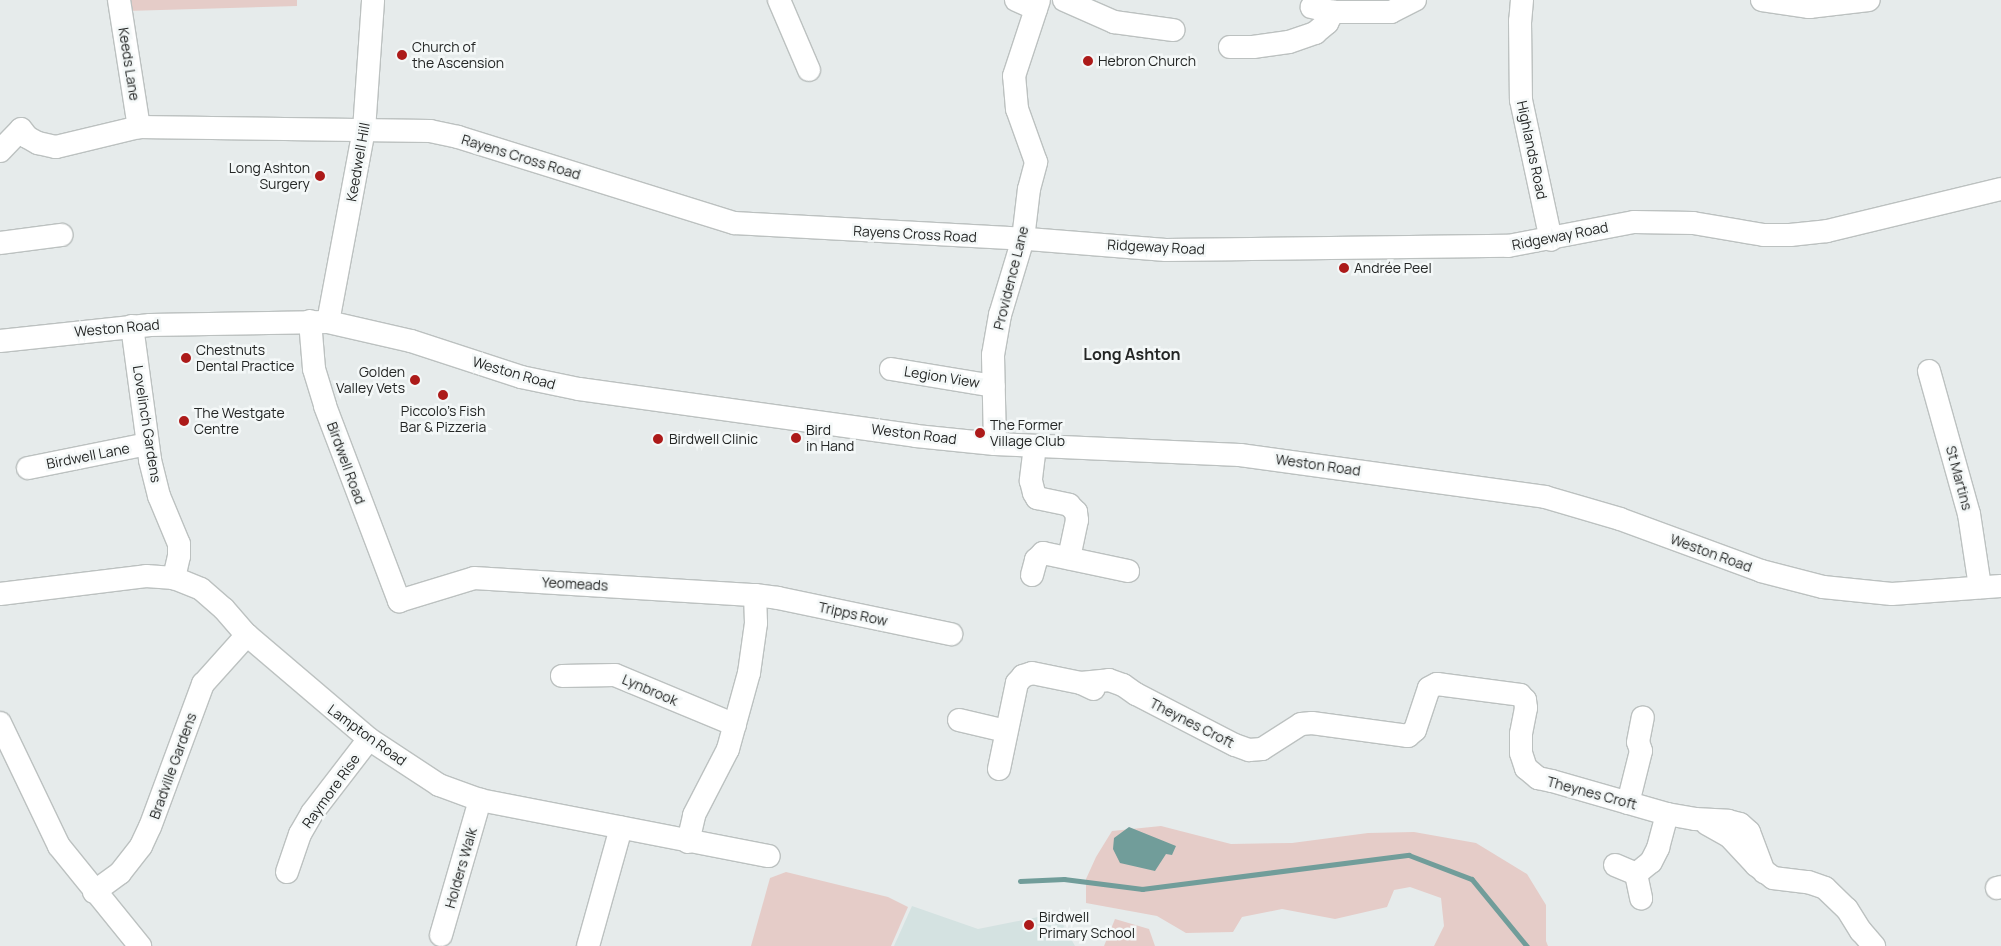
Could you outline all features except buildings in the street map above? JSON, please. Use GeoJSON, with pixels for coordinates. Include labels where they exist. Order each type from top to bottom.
{"type":"FeatureCollection","features":[{"type":"Feature","properties":{"kind":"street","name":"Keeds Lane"},"geometry":{"type":"LineString","coordinates":[[119,0],[139,127]]}},
{"type":"Feature","properties":{"kind":"street","name":"Keedwell Hill"},"geometry":{"type":"LineString","coordinates":[[319,322],[364,130],[374,0]]}},
{"type":"Feature","properties":{"kind":"street"},"geometry":{"type":"LineString","coordinates":[[779,0],[809,56]]}},
{"type":"Feature","properties":{"kind":"street"},"geometry":{"type":"LineString","coordinates":[[1016,0],[1037,4]]}},
{"type":"Feature","properties":{"kind":"street"},"geometry":{"type":"LineString","coordinates":[[1064,0],[1114,22],[1173,30]]}},
{"type":"Feature","properties":{"kind":"street"},"geometry":{"type":"LineString","coordinates":[[1317,9],[1391,12],[1415,0]]}},
{"type":"Feature","properties":{"kind":"street","name":"Highlands Road"},"geometry":{"type":"LineString","coordinates":[[1522,0],[1520,21],[1521,100],[1551,240]]}},
{"type":"Feature","properties":{"kind":"street"},"geometry":{"type":"LineString","coordinates":[[1762,0],[1809,6],[1869,0]]}},
{"type":"Feature","properties":{"kind":"street","name":"Providence Lane"},"geometry":{"type":"LineString","coordinates":[[995,444],[993,355],[1000,315],[1023,239],[1029,189],[1036,162],[1017,109],[1014,76],[1037,4]]}},
{"type":"Feature","properties":{"kind":"street"},"geometry":{"type":"LineString","coordinates":[[1230,47],[1254,54],[1315,33],[1327,23],[1317,9]]}},
{"type":"Feature","properties":{"kind":"street","name":"Rayens Cross Road"},"geometry":{"type":"LineString","coordinates":[[0,151],[27,124],[27,137],[38,143],[56,148],[139,127],[430,131],[458,137],[734,223],[1023,239]]}},
{"type":"Feature","properties":{"kind":"street","name":"Ridgeway Road"},"geometry":{"type":"LineString","coordinates":[[1023,239],[1166,250],[1508,246],[1551,240],[1634,222],[1693,223],[1764,235],[1790,235],[1827,230],[2001,189]]}},
{"type":"Feature","properties":{"kind":"street"},"geometry":{"type":"LineString","coordinates":[[0,243],[61,235]]}},
{"type":"Feature","properties":{"kind":"street","name":"Weston Road"},"geometry":{"type":"LineString","coordinates":[[0,341],[132,326],[319,322],[411,341],[551,384],[916,436],[995,444],[1240,455],[1545,497],[1620,519],[1761,571],[1823,587],[1892,594],[1991,587]]}},
{"type":"Feature","properties":{"kind":"street","name":"Birdwell Road"},"geometry":{"type":"LineString","coordinates":[[319,322],[314,369],[325,406],[399,601]]}},
{"type":"Feature","properties":{"kind":"street","name":"Lovelinch Gardens"},"geometry":{"type":"LineString","coordinates":[[132,326],[147,444],[159,496],[179,544],[180,556],[174,578]]}},
{"type":"Feature","properties":{"kind":"street","name":"Legion View"},"geometry":{"type":"LineString","coordinates":[[891,369],[994,386]]}},
{"type":"Feature","properties":{"kind":"street","name":"St Martins"},"geometry":{"type":"LineString","coordinates":[[1929,371],[1991,587]]}},
{"type":"Feature","properties":{"kind":"street","name":"Birdwell Lane"},"geometry":{"type":"LineString","coordinates":[[28,468],[147,444]]}},
{"type":"Feature","properties":{"kind":"street"},"geometry":{"type":"LineString","coordinates":[[1035,446],[1031,481],[1034,494],[1037,498],[1069,505],[1076,512],[1077,520],[1068,558]]}},
{"type":"Feature","properties":{"kind":"street"},"geometry":{"type":"LineString","coordinates":[[1032,575],[1036,560],[1043,553],[1128,571]]}},
{"type":"Feature","properties":{"kind":"street","name":"Lampton Road"},"geometry":{"type":"LineString","coordinates":[[0,594],[146,576],[174,578],[201,590],[224,609],[247,635],[369,739],[439,785],[480,800],[688,842],[769,856]]}},
{"type":"Feature","properties":{"kind":"street","name":"Yeomeads"},"geometry":{"type":"LineString","coordinates":[[399,601],[474,578],[755,595]]}},
{"type":"Feature","properties":{"kind":"street"},"geometry":{"type":"LineString","coordinates":[[688,842],[694,815],[704,792],[718,772],[735,725],[754,649],[756,623],[755,595]]}},
{"type":"Feature","properties":{"kind":"street","name":"Tripps Row"},"geometry":{"type":"LineString","coordinates":[[755,595],[778,598],[951,634]]}},
{"type":"Feature","properties":{"kind":"street","name":"Bradville Gardens"},"geometry":{"type":"LineString","coordinates":[[94,892],[120,873],[141,846],[150,827],[202,684],[247,635]]}},
{"type":"Feature","properties":{"kind":"street","name":"Theynes Croft"},"geometry":{"type":"LineString","coordinates":[[999,769],[1017,683],[1023,676],[1032,673],[1081,683],[1110,680],[1123,685],[1136,694],[1235,745],[1250,750],[1262,749],[1301,724],[1312,723],[1408,736],[1415,730],[1429,688],[1437,684],[1520,695],[1526,700],[1521,753],[1526,768],[1538,778],[1667,814],[1740,824],[1749,832],[1764,872],[1773,878],[1808,882],[1825,888],[1847,908],[1861,931],[1874,946]]}},
{"type":"Feature","properties":{"kind":"street","name":"Lynbrook"},"geometry":{"type":"LineString","coordinates":[[562,676],[615,675],[735,725]]}},
{"type":"Feature","properties":{"kind":"street"},"geometry":{"type":"LineString","coordinates":[[1628,803],[1641,751],[1638,742],[1642,717]]}},
{"type":"Feature","properties":{"kind":"street"},"geometry":{"type":"LineString","coordinates":[[959,720],[1006,731]]}},
{"type":"Feature","properties":{"kind":"street"},"geometry":{"type":"LineString","coordinates":[[0,723],[59,846],[94,892],[140,946]]}},
{"type":"Feature","properties":{"kind":"street","name":"Raymore Rise"},"geometry":{"type":"LineString","coordinates":[[287,872],[300,834],[312,813],[369,739]]}},
{"type":"Feature","properties":{"kind":"street","name":"Holders Walk"},"geometry":{"type":"LineString","coordinates":[[441,936],[480,800]]}},
{"type":"Feature","properties":{"kind":"street"},"geometry":{"type":"LineString","coordinates":[[1636,874],[1650,862],[1658,848],[1667,814]]}},
{"type":"Feature","properties":{"kind":"street"},"geometry":{"type":"LineString","coordinates":[[588,946],[621,828]]}},
{"type":"Feature","properties":{"kind":"street"},"geometry":{"type":"LineString","coordinates":[[1615,865],[1636,874]]}},
{"type":"Feature","properties":{"kind":"street"},"geometry":{"type":"LineString","coordinates":[[1636,874],[1641,898]]}},
{"type":"Feature","properties":{"kind":"shaded area"},"geometry":{"type":"Polygon","coordinates":[[[124,0],[297,0],[297,6],[126,11],[124,0]]]}},
{"type":"Feature","properties":{"kind":"shaded area"},"geometry":{"type":"Polygon","coordinates":[[[1161,826],[1231,844],[1292,843],[1368,833],[1414,832],[1476,843],[1527,874],[1546,905],[1546,941],[1548,946],[1434,946],[1444,926],[1441,898],[1410,887],[1394,890],[1387,907],[1335,919],[1282,909],[1242,917],[1233,932],[1186,933],[1157,916],[1086,903],[1086,879],[1096,857],[1112,831],[1161,826]]]}},
{"type":"Feature","properties":{"kind":"shaded area"},"geometry":{"type":"Polygon","coordinates":[[[786,872],[888,897],[908,907],[891,946],[751,946],[770,878],[786,872]]]}},
{"type":"Feature","properties":{"kind":"shaded area","name":"Birdwell Primary School"},"geometry":{"type":"Polygon","coordinates":[[[912,906],[978,929],[1053,914],[1061,921],[1075,946],[894,946],[912,906]]]}},
{"type":"Feature","properties":{"kind":"shaded area"},"geometry":{"type":"Polygon","coordinates":[[[1115,919],[1149,929],[1155,946],[1104,946],[1115,919]]]}},
{"type":"Feature","properties":{"kind":"water"},"geometry":{"type":"Polygon","coordinates":[[[1129,827],[1176,846],[1172,855],[1166,854],[1155,871],[1120,863],[1113,849],[1114,838],[1129,827]]]}},
{"type":"Feature","properties":{"kind":"waterway"},"geometry":{"type":"LineString","coordinates":[[1020,881],[1064,879],[1142,889],[1409,855],[1472,879],[1527,946]]}},
{"type":"Feature","properties":{"kind":"place","name":"Church of the Ascension"},"geometry":{"type":"Point","coordinates":[402,55]}},
{"type":"Feature","properties":{"kind":"place","name":"Hebron Church"},"geometry":{"type":"Point","coordinates":[1088,61]}},
{"type":"Feature","properties":{"kind":"place","name":"Long Ashton Surgery"},"geometry":{"type":"Point","coordinates":[320,176]}},
{"type":"Feature","properties":{"kind":"place","name":"Andrée Peel"},"geometry":{"type":"Point","coordinates":[1344,268]}},
{"type":"Feature","properties":{"kind":"place","name":"Chestnuts Dental Practice"},"geometry":{"type":"Point","coordinates":[186,358]}},
{"type":"Feature","properties":{"kind":"place","name":"Golden Valley Vets"},"geometry":{"type":"Point","coordinates":[415,380]}},
{"type":"Feature","properties":{"kind":"place","name":"Piccolo's Fish Bar & Pizzeria"},"geometry":{"type":"Point","coordinates":[443,395]}},
{"type":"Feature","properties":{"kind":"place","name":"The Westgate Centre"},"geometry":{"type":"Point","coordinates":[184,421]}},
{"type":"Feature","properties":{"kind":"place","name":"The Former Village Club"},"geometry":{"type":"Point","coordinates":[980,433]}},
{"type":"Feature","properties":{"kind":"place","name":"Bird in Hand"},"geometry":{"type":"Point","coordinates":[796,438]}},
{"type":"Feature","properties":{"kind":"place","name":"Birdwell Clinic"},"geometry":{"type":"Point","coordinates":[658,439]}},
{"type":"Feature","properties":{"kind":"place","name":"Birdwell Primary School"},"geometry":{"type":"Point","coordinates":[1029,925]}},
{"type":"Feature","properties":{"kind":"district","name":"Long Ashton"},"geometry":{"type":"Point","coordinates":[1132,354]}}]}
